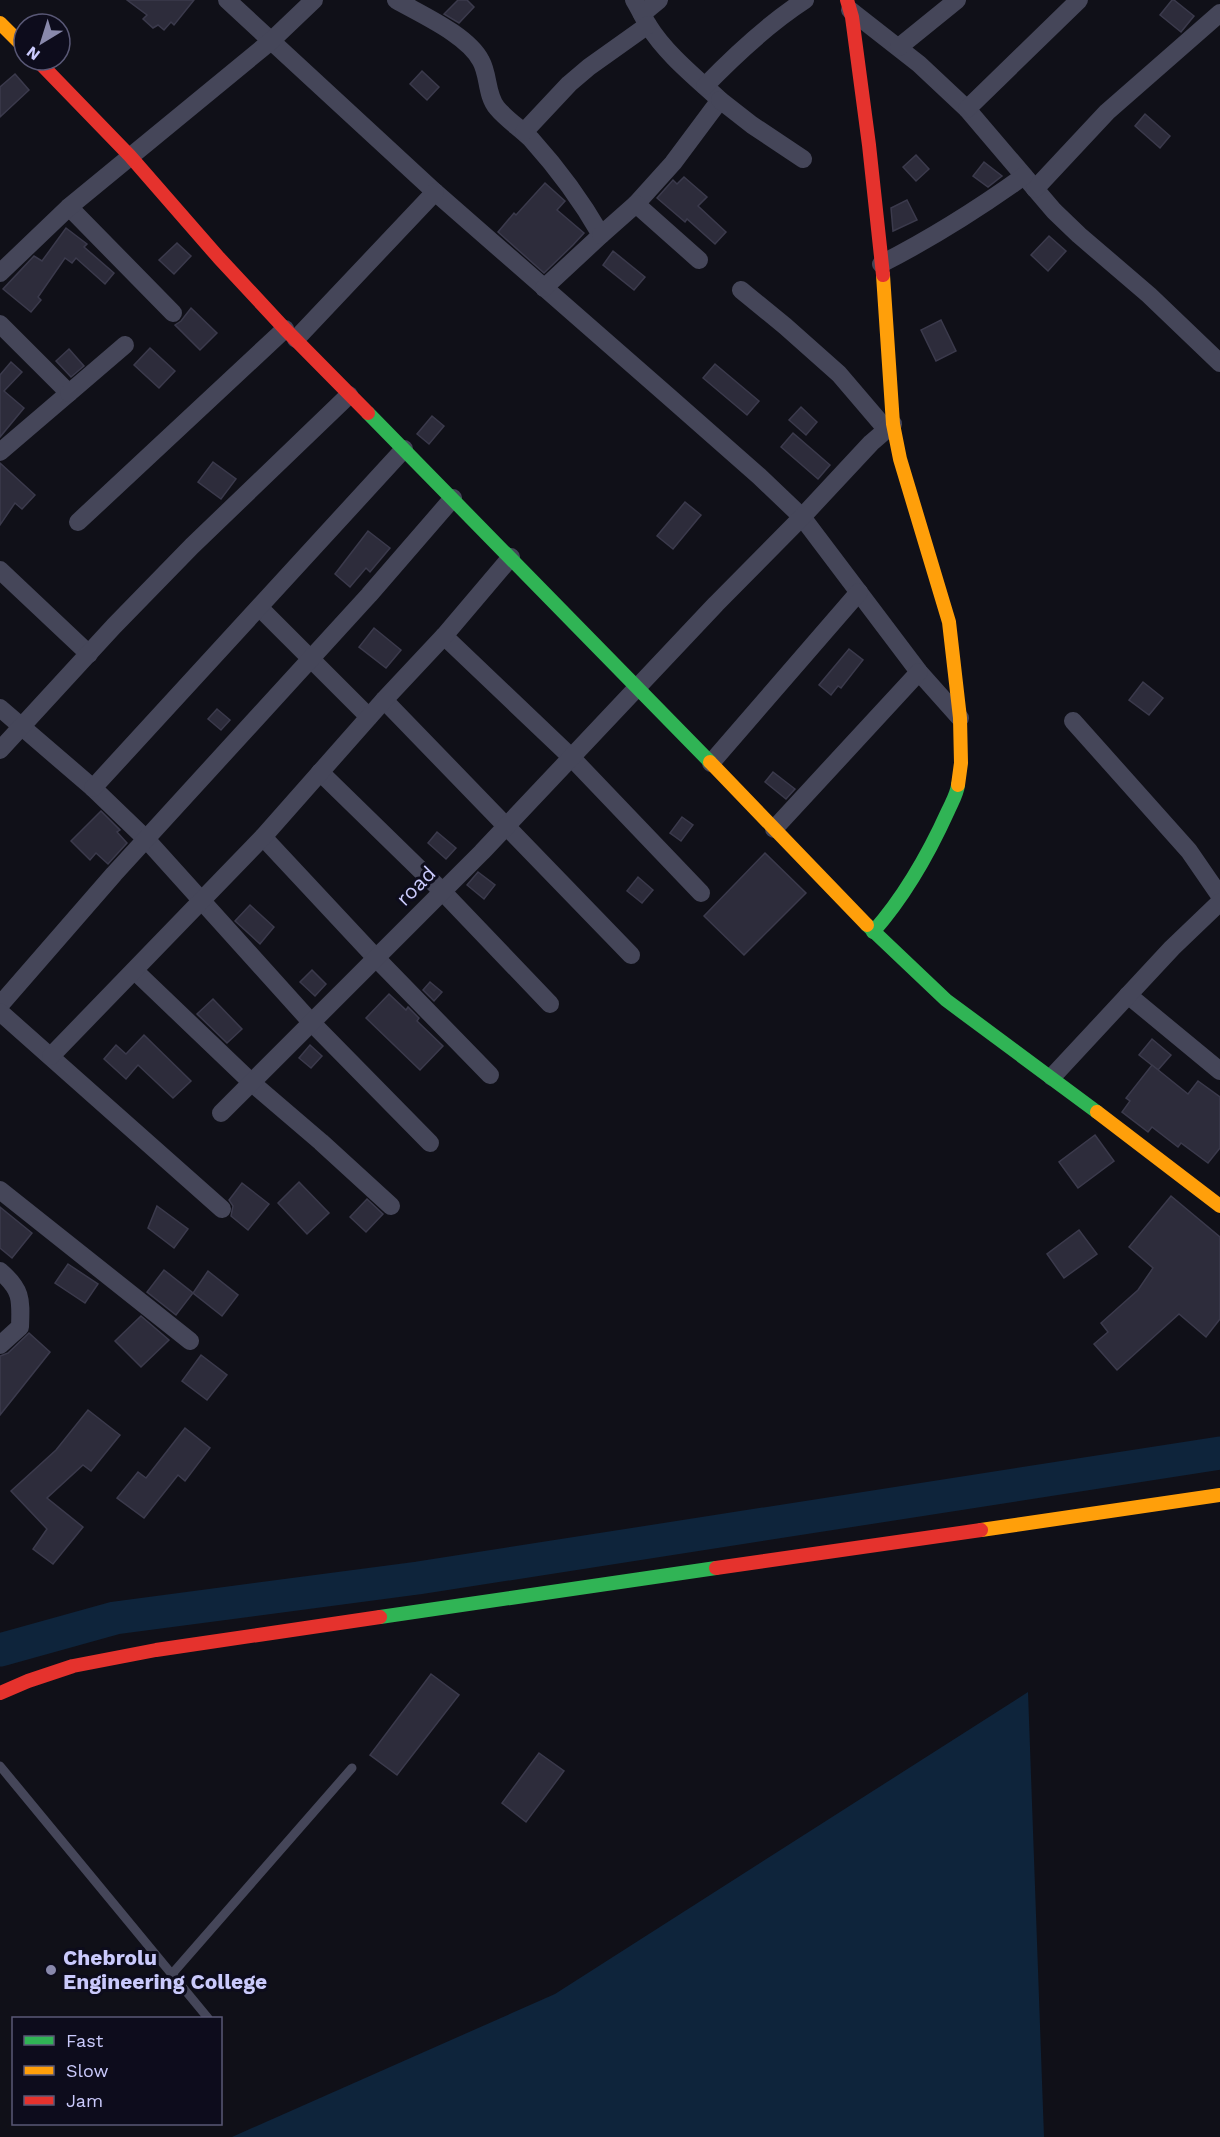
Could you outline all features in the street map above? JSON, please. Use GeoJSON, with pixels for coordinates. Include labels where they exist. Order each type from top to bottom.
{"type":"FeatureCollection","features":[{"type":"Feature","properties":{"kind":"street"},"geometry":{"type":"LineString","coordinates":[[227,0],[435,192],[693,417],[802,517],[919,672],[960,718]]}},
{"type":"Feature","properties":{"kind":"street"},"geometry":{"type":"LineString","coordinates":[[0,273],[69,207],[271,41],[314,0]]}},
{"type":"Feature","properties":{"kind":"street"},"geometry":{"type":"LineString","coordinates":[[396,0],[472,48],[481,61],[495,105],[524,132],[567,182],[601,235]]}},
{"type":"Feature","properties":{"kind":"street"},"geometry":{"type":"LineString","coordinates":[[524,132],[641,13],[659,0]]}},
{"type":"Feature","properties":{"kind":"street"},"geometry":{"type":"LineString","coordinates":[[705,86],[752,39],[805,0]]}},
{"type":"Feature","properties":{"kind":"street"},"geometry":{"type":"LineString","coordinates":[[899,47],[957,0]]}},
{"type":"Feature","properties":{"kind":"street"},"geometry":{"type":"LineString","coordinates":[[967,108],[1079,0]]}},
{"type":"Feature","properties":{"kind":"street"},"geometry":{"type":"LineString","coordinates":[[849,5],[967,108],[1029,183],[1079,235],[1149,296],[1220,363]]}},
{"type":"Feature","properties":{"kind":"street"},"geometry":{"type":"LineString","coordinates":[[849,5],[869,145],[881,264],[889,426],[949,621],[960,718],[961,763],[958,789],[941,827],[916,871],[887,916],[873,932]]}},
{"type":"Feature","properties":{"kind":"street"},"geometry":{"type":"LineString","coordinates":[[641,13],[679,62],[720,100],[752,125],[803,159]]}},
{"type":"Feature","properties":{"kind":"street"},"geometry":{"type":"LineString","coordinates":[[881,264],[1029,183],[1220,13]]}},
{"type":"Feature","properties":{"kind":"street"},"geometry":{"type":"LineString","coordinates":[[0,23],[12,35]]}},
{"type":"Feature","properties":{"kind":"street"},"geometry":{"type":"LineString","coordinates":[[49,72],[130,156],[219,258],[290,334],[638,687],[873,932],[946,1000],[1052,1077],[1220,1206]]}},
{"type":"Feature","properties":{"kind":"street"},"geometry":{"type":"LineString","coordinates":[[544,288],[636,204],[673,163],[720,100]]}},
{"type":"Feature","properties":{"kind":"street"},"geometry":{"type":"LineString","coordinates":[[78,522],[290,334],[435,192]]}},
{"type":"Feature","properties":{"kind":"street"},"geometry":{"type":"LineString","coordinates":[[636,204],[699,260]]}},
{"type":"Feature","properties":{"kind":"street"},"geometry":{"type":"LineString","coordinates":[[69,207],[173,313]]}},
{"type":"Feature","properties":{"kind":"street"},"geometry":{"type":"LineString","coordinates":[[741,290],[839,374],[889,426]]}},
{"type":"Feature","properties":{"kind":"street"},"geometry":{"type":"LineString","coordinates":[[0,324],[69,393]]}},
{"type":"Feature","properties":{"kind":"street"},"geometry":{"type":"LineString","coordinates":[[0,452],[125,345]]}},
{"type":"Feature","properties":{"kind":"street"},"geometry":{"type":"LineString","coordinates":[[0,750],[192,546],[349,395]]}},
{"type":"Feature","properties":{"kind":"street","name":"road"},"geometry":{"type":"LineString","coordinates":[[221,1113],[442,891],[716,603],[889,426]]}},
{"type":"Feature","properties":{"kind":"street"},"geometry":{"type":"LineString","coordinates":[[93,788],[404,450]]}},
{"type":"Feature","properties":{"kind":"street"},"geometry":{"type":"LineString","coordinates":[[0,1005],[146,839],[369,595],[453,498]]}},
{"type":"Feature","properties":{"kind":"street"},"geometry":{"type":"LineString","coordinates":[[51,1056],[263,837],[444,636],[511,557]]}},
{"type":"Feature","properties":{"kind":"street"},"geometry":{"type":"LineString","coordinates":[[0,570],[89,654]]}},
{"type":"Feature","properties":{"kind":"street"},"geometry":{"type":"LineString","coordinates":[[711,762],[859,592]]}},
{"type":"Feature","properties":{"kind":"street"},"geometry":{"type":"LineString","coordinates":[[260,608],[369,717]]}},
{"type":"Feature","properties":{"kind":"street"},"geometry":{"type":"LineString","coordinates":[[444,636],[570,756],[701,893]]}},
{"type":"Feature","properties":{"kind":"street"},"geometry":{"type":"LineString","coordinates":[[774,829],[919,672]]}},
{"type":"Feature","properties":{"kind":"street"},"geometry":{"type":"LineString","coordinates":[[384,700],[507,824],[631,955]]}},
{"type":"Feature","properties":{"kind":"street"},"geometry":{"type":"LineString","coordinates":[[0,708],[93,788],[146,839],[311,1023],[430,1143]]}},
{"type":"Feature","properties":{"kind":"street"},"geometry":{"type":"LineString","coordinates":[[1073,722],[1189,851],[1220,896]]}},
{"type":"Feature","properties":{"kind":"street"},"geometry":{"type":"LineString","coordinates":[[320,772],[442,891],[550,1004]]}},
{"type":"Feature","properties":{"kind":"street"},"geometry":{"type":"LineString","coordinates":[[263,837],[490,1075]]}},
{"type":"Feature","properties":{"kind":"street"},"geometry":{"type":"LineString","coordinates":[[1052,1077],[1128,995],[1220,902]]}},
{"type":"Feature","properties":{"kind":"street"},"geometry":{"type":"LineString","coordinates":[[135,971],[251,1082],[391,1206]]}},
{"type":"Feature","properties":{"kind":"street"},"geometry":{"type":"LineString","coordinates":[[1128,995],[1220,1071]]}},
{"type":"Feature","properties":{"kind":"street"},"geometry":{"type":"LineString","coordinates":[[0,1012],[222,1209]]}},
{"type":"Feature","properties":{"kind":"street"},"geometry":{"type":"LineString","coordinates":[[0,1190],[190,1341]]}},
{"type":"Feature","properties":{"kind":"street"},"geometry":{"type":"LineString","coordinates":[[0,1271],[12,1282],[20,1295],[21,1309],[20,1327],[0,1345]]}},
{"type":"Feature","properties":{"kind":"street"},"geometry":{"type":"LineString","coordinates":[[0,1694],[28,1681],[74,1666],[156,1650],[1220,1495]]}},
{"type":"Feature","properties":{"kind":"lane"},"geometry":{"type":"LineString","coordinates":[[0,1766],[206,2017]]}},
{"type":"Feature","properties":{"kind":"lane"},"geometry":{"type":"LineString","coordinates":[[172,1974],[352,1768]]}},
{"type":"Feature","properties":{"kind":"water"},"geometry":{"type":"Polygon","coordinates":[[[1028,1692],[1044,2137],[232,2137],[555,1994],[1028,1692]]]}},
{"type":"Feature","properties":{"kind":"building"},"geometry":{"type":"Polygon","coordinates":[[[127,0],[194,0],[174,25],[171,22],[164,30],[158,25],[153,28],[143,19],[147,15],[127,0]]]}},
{"type":"Feature","properties":{"kind":"building"},"geometry":{"type":"Polygon","coordinates":[[[458,0],[467,0],[474,7],[459,23],[444,14],[458,0]]]}},
{"type":"Feature","properties":{"kind":"building"},"geometry":{"type":"Polygon","coordinates":[[[1172,0],[1194,16],[1181,32],[1160,15],[1172,0]]]}},
{"type":"Feature","properties":{"kind":"building"},"geometry":{"type":"Polygon","coordinates":[[[422,71],[439,87],[427,100],[410,84],[422,71]]]}},
{"type":"Feature","properties":{"kind":"building"},"geometry":{"type":"Polygon","coordinates":[[[15,74],[29,90],[0,117],[0,87],[15,74]]]}},
{"type":"Feature","properties":{"kind":"building"},"geometry":{"type":"Polygon","coordinates":[[[1145,114],[1170,136],[1160,148],[1135,126],[1145,114]]]}},
{"type":"Feature","properties":{"kind":"building"},"geometry":{"type":"Polygon","coordinates":[[[916,155],[929,169],[916,181],[903,167],[916,155]]]}},
{"type":"Feature","properties":{"kind":"building"},"geometry":{"type":"Polygon","coordinates":[[[984,162],[1002,176],[988,187],[973,176],[984,162]]]}},
{"type":"Feature","properties":{"kind":"building"},"geometry":{"type":"Polygon","coordinates":[[[684,177],[707,197],[698,206],[726,232],[715,244],[687,219],[685,222],[657,198],[673,180],[677,184],[684,177]]]}},
{"type":"Feature","properties":{"kind":"building"},"geometry":{"type":"Polygon","coordinates":[[[545,183],[565,201],[557,210],[584,233],[544,273],[498,232],[545,183]]]}},
{"type":"Feature","properties":{"kind":"building"},"geometry":{"type":"Polygon","coordinates":[[[907,200],[917,220],[893,231],[891,208],[907,200]]]}},
{"type":"Feature","properties":{"kind":"building"},"geometry":{"type":"Polygon","coordinates":[[[66,228],[87,244],[84,247],[114,273],[105,284],[76,258],[72,263],[65,258],[38,297],[41,300],[31,312],[3,289],[34,256],[42,261],[66,228]]]}},
{"type":"Feature","properties":{"kind":"building"},"geometry":{"type":"Polygon","coordinates":[[[1049,236],[1066,251],[1048,271],[1031,255],[1049,236]]]}},
{"type":"Feature","properties":{"kind":"building"},"geometry":{"type":"Polygon","coordinates":[[[177,243],[191,256],[174,274],[159,260],[177,243]]]}},
{"type":"Feature","properties":{"kind":"building"},"geometry":{"type":"Polygon","coordinates":[[[613,251],[645,277],[634,290],[603,265],[613,251]]]}},
{"type":"Feature","properties":{"kind":"building"},"geometry":{"type":"Polygon","coordinates":[[[191,308],[217,333],[200,350],[175,325],[191,308]]]}},
{"type":"Feature","properties":{"kind":"building"},"geometry":{"type":"Polygon","coordinates":[[[941,320],[956,351],[936,361],[921,330],[941,320]]]}},
{"type":"Feature","properties":{"kind":"building"},"geometry":{"type":"Polygon","coordinates":[[[150,348],[175,371],[159,388],[134,365],[150,348]]]}},
{"type":"Feature","properties":{"kind":"building"},"geometry":{"type":"Polygon","coordinates":[[[69,349],[84,366],[71,377],[56,361],[69,349]]]}},
{"type":"Feature","properties":{"kind":"building"},"geometry":{"type":"Polygon","coordinates":[[[11,362],[22,372],[4,391],[24,408],[0,437],[0,375],[11,362]]]}},
{"type":"Feature","properties":{"kind":"building"},"geometry":{"type":"Polygon","coordinates":[[[715,364],[759,401],[747,415],[703,378],[715,364]]]}},
{"type":"Feature","properties":{"kind":"building"},"geometry":{"type":"Polygon","coordinates":[[[801,407],[817,422],[806,435],[789,420],[801,407]]]}},
{"type":"Feature","properties":{"kind":"building"},"geometry":{"type":"Polygon","coordinates":[[[432,416],[444,426],[429,444],[417,434],[432,416]]]}},
{"type":"Feature","properties":{"kind":"building"},"geometry":{"type":"Polygon","coordinates":[[[793,433],[830,465],[818,479],[781,447],[793,433]]]}},
{"type":"Feature","properties":{"kind":"building"},"geometry":{"type":"Polygon","coordinates":[[[213,462],[236,479],[221,499],[198,482],[213,462]]]}},
{"type":"Feature","properties":{"kind":"building"},"geometry":{"type":"Polygon","coordinates":[[[0,463],[35,495],[22,509],[15,503],[0,525],[0,463]]]}},
{"type":"Feature","properties":{"kind":"building"},"geometry":{"type":"Polygon","coordinates":[[[685,502],[701,515],[673,549],[657,536],[685,502]]]}},
{"type":"Feature","properties":{"kind":"building"},"geometry":{"type":"Polygon","coordinates":[[[368,531],[390,548],[370,572],[366,568],[350,587],[335,574],[368,531]]]}},
{"type":"Feature","properties":{"kind":"building"},"geometry":{"type":"Polygon","coordinates":[[[374,628],[401,650],[386,668],[359,647],[374,628]]]}},
{"type":"Feature","properties":{"kind":"building"},"geometry":{"type":"Polygon","coordinates":[[[849,649],[863,660],[841,688],[838,686],[831,695],[819,685],[849,649]]]}},
{"type":"Feature","properties":{"kind":"building"},"geometry":{"type":"Polygon","coordinates":[[[1143,682],[1163,698],[1149,715],[1129,700],[1143,682]]]}},
{"type":"Feature","properties":{"kind":"building"},"geometry":{"type":"Polygon","coordinates":[[[217,709],[230,720],[221,730],[208,719],[217,709]]]}},
{"type":"Feature","properties":{"kind":"building"},"geometry":{"type":"Polygon","coordinates":[[[773,772],[795,789],[786,799],[765,782],[773,772]]]}},
{"type":"Feature","properties":{"kind":"building"},"geometry":{"type":"Polygon","coordinates":[[[101,811],[120,830],[117,832],[127,843],[108,864],[96,853],[90,860],[71,841],[101,811]]]}},
{"type":"Feature","properties":{"kind":"building"},"geometry":{"type":"Polygon","coordinates":[[[682,817],[693,825],[681,841],[670,833],[682,817]]]}},
{"type":"Feature","properties":{"kind":"building"},"geometry":{"type":"Polygon","coordinates":[[[437,832],[456,848],[446,859],[428,843],[437,832]]]}},
{"type":"Feature","properties":{"kind":"building"},"geometry":{"type":"Polygon","coordinates":[[[765,853],[806,893],[744,955],[704,916],[765,853]]]}},
{"type":"Feature","properties":{"kind":"building"},"geometry":{"type":"Polygon","coordinates":[[[478,872],[495,885],[484,899],[467,885],[478,872]]]}},
{"type":"Feature","properties":{"kind":"building"},"geometry":{"type":"Polygon","coordinates":[[[638,877],[653,890],[642,903],[627,891],[638,877]]]}},
{"type":"Feature","properties":{"kind":"building"},"geometry":{"type":"Polygon","coordinates":[[[250,905],[274,927],[260,944],[235,921],[250,905]]]}},
{"type":"Feature","properties":{"kind":"building"},"geometry":{"type":"Polygon","coordinates":[[[312,970],[326,984],[315,996],[300,982],[312,970]]]}},
{"type":"Feature","properties":{"kind":"building"},"geometry":{"type":"Polygon","coordinates":[[[430,982],[442,992],[434,1001],[423,990],[430,982]]]}},
{"type":"Feature","properties":{"kind":"building"},"geometry":{"type":"Polygon","coordinates":[[[389,994],[406,1010],[408,1007],[419,1018],[417,1021],[443,1046],[420,1070],[366,1018],[389,994]]]}},
{"type":"Feature","properties":{"kind":"building"},"geometry":{"type":"Polygon","coordinates":[[[213,999],[242,1029],[227,1043],[197,1014],[213,999]]]}},
{"type":"Feature","properties":{"kind":"building"},"geometry":{"type":"Polygon","coordinates":[[[144,1035],[191,1081],[173,1098],[138,1065],[126,1079],[104,1059],[116,1045],[126,1054],[144,1035]]]}},
{"type":"Feature","properties":{"kind":"building"},"geometry":{"type":"Polygon","coordinates":[[[1152,1039],[1171,1055],[1158,1070],[1139,1055],[1152,1039]]]}},
{"type":"Feature","properties":{"kind":"building"},"geometry":{"type":"Polygon","coordinates":[[[310,1045],[322,1056],[311,1068],[299,1058],[310,1045]]]}},
{"type":"Feature","properties":{"kind":"building"},"geometry":{"type":"Polygon","coordinates":[[[1152,1065],[1188,1094],[1198,1081],[1220,1097],[1220,1148],[1208,1163],[1181,1143],[1178,1147],[1152,1127],[1148,1132],[1122,1112],[1130,1101],[1126,1098],[1152,1065]]]}},
{"type":"Feature","properties":{"kind":"building"},"geometry":{"type":"Polygon","coordinates":[[[1095,1135],[1114,1161],[1078,1188],[1059,1162],[1095,1135]]]}},
{"type":"Feature","properties":{"kind":"building"},"geometry":{"type":"Polygon","coordinates":[[[299,1182],[329,1213],[307,1234],[278,1203],[299,1182]]]}},
{"type":"Feature","properties":{"kind":"building"},"geometry":{"type":"Polygon","coordinates":[[[242,1183],[269,1204],[248,1230],[231,1216],[233,1206],[229,1200],[242,1183]]]}},
{"type":"Feature","properties":{"kind":"building"},"geometry":{"type":"Polygon","coordinates":[[[1171,1196],[1220,1237],[1220,1319],[1206,1337],[1179,1314],[1117,1370],[1094,1344],[1108,1332],[1101,1323],[1138,1290],[1153,1268],[1129,1247],[1171,1196]]]}},
{"type":"Feature","properties":{"kind":"building"},"geometry":{"type":"Polygon","coordinates":[[[367,1199],[383,1214],[366,1232],[350,1217],[367,1199]]]}},
{"type":"Feature","properties":{"kind":"building"},"geometry":{"type":"Polygon","coordinates":[[[157,1206],[188,1229],[174,1248],[148,1228],[157,1206]]]}},
{"type":"Feature","properties":{"kind":"building"},"geometry":{"type":"Polygon","coordinates":[[[0,1207],[32,1233],[12,1258],[0,1248],[0,1207]]]}},
{"type":"Feature","properties":{"kind":"building"},"geometry":{"type":"Polygon","coordinates":[[[1079,1230],[1097,1254],[1064,1278],[1047,1254],[1079,1230]]]}},
{"type":"Feature","properties":{"kind":"building"},"geometry":{"type":"Polygon","coordinates":[[[68,1264],[98,1284],[85,1303],[55,1283],[68,1264]]]}},
{"type":"Feature","properties":{"kind":"building"},"geometry":{"type":"Polygon","coordinates":[[[164,1270],[193,1293],[176,1315],[147,1292],[164,1270]]]}},
{"type":"Feature","properties":{"kind":"building"},"geometry":{"type":"Polygon","coordinates":[[[208,1271],[238,1295],[222,1316],[193,1293],[208,1271]]]}},
{"type":"Feature","properties":{"kind":"building"},"geometry":{"type":"Polygon","coordinates":[[[141,1316],[169,1340],[141,1367],[115,1341],[141,1316]]]}},
{"type":"Feature","properties":{"kind":"building"},"geometry":{"type":"Polygon","coordinates":[[[29,1333],[50,1352],[0,1415],[0,1356],[8,1353],[29,1333]]]}},
{"type":"Feature","properties":{"kind":"building"},"geometry":{"type":"Polygon","coordinates":[[[201,1355],[227,1375],[207,1400],[182,1381],[201,1355]]]}},
{"type":"Feature","properties":{"kind":"building"},"geometry":{"type":"Polygon","coordinates":[[[88,1410],[120,1435],[91,1471],[83,1465],[47,1498],[83,1527],[53,1564],[33,1549],[47,1529],[11,1491],[56,1450],[88,1410]]]}},
{"type":"Feature","properties":{"kind":"building"},"geometry":{"type":"Polygon","coordinates":[[[185,1428],[210,1448],[185,1481],[178,1475],[144,1518],[117,1498],[138,1472],[146,1478],[185,1428]]]}},
{"type":"Feature","properties":{"kind":"building"},"geometry":{"type":"Polygon","coordinates":[[[431,1674],[459,1695],[397,1775],[370,1755],[431,1674]]]}},
{"type":"Feature","properties":{"kind":"building"},"geometry":{"type":"Polygon","coordinates":[[[539,1753],[564,1771],[526,1822],[502,1803],[539,1753]]]}},
{"type":"Feature","properties":{"kind":"waterway"},"geometry":{"type":"LineString","coordinates":[[0,1650],[115,1618],[418,1578],[1220,1453]]}},
{"type":"Feature","properties":{"kind":"traffic: fast"},"geometry":{"type":"LineString","coordinates":[[368,413],[710,762]]}},
{"type":"Feature","properties":{"kind":"traffic: fast"},"geometry":{"type":"LineString","coordinates":[[873,932],[895,904],[924,859],[953,801],[958,785]]}},
{"type":"Feature","properties":{"kind":"traffic: fast"},"geometry":{"type":"LineString","coordinates":[[867,925],[946,1000],[1097,1112]]}},
{"type":"Feature","properties":{"kind":"traffic: fast"},"geometry":{"type":"LineString","coordinates":[[380,1617],[716,1568]]}},
{"type":"Feature","properties":{"kind":"traffic: slow"},"geometry":{"type":"LineString","coordinates":[[0,23],[12,35]]}},
{"type":"Feature","properties":{"kind":"traffic: slow"},"geometry":{"type":"LineString","coordinates":[[883,275],[893,424],[900,459],[949,622],[960,718],[961,763],[958,785]]}},
{"type":"Feature","properties":{"kind":"traffic: slow"},"geometry":{"type":"LineString","coordinates":[[710,762],[867,925]]}},
{"type":"Feature","properties":{"kind":"traffic: slow"},"geometry":{"type":"LineString","coordinates":[[1097,1112],[1220,1206]]}},
{"type":"Feature","properties":{"kind":"traffic: slow"},"geometry":{"type":"LineString","coordinates":[[981,1530],[1220,1495]]}},
{"type":"Feature","properties":{"kind":"traffic: jam"},"geometry":{"type":"LineString","coordinates":[[847,0],[852,17],[869,145],[883,275]]}},
{"type":"Feature","properties":{"kind":"traffic: jam"},"geometry":{"type":"LineString","coordinates":[[49,72],[130,156],[285,329],[368,413]]}},
{"type":"Feature","properties":{"kind":"traffic: jam"},"geometry":{"type":"LineString","coordinates":[[716,1568],[981,1530]]}},
{"type":"Feature","properties":{"kind":"traffic: jam"},"geometry":{"type":"LineString","coordinates":[[0,1693],[73,1666],[156,1650],[380,1617]]}},
{"type":"Feature","properties":{"kind":"place","name":"Chebrolu Engineering College"},"geometry":{"type":"Point","coordinates":[51,1970]}}]}
